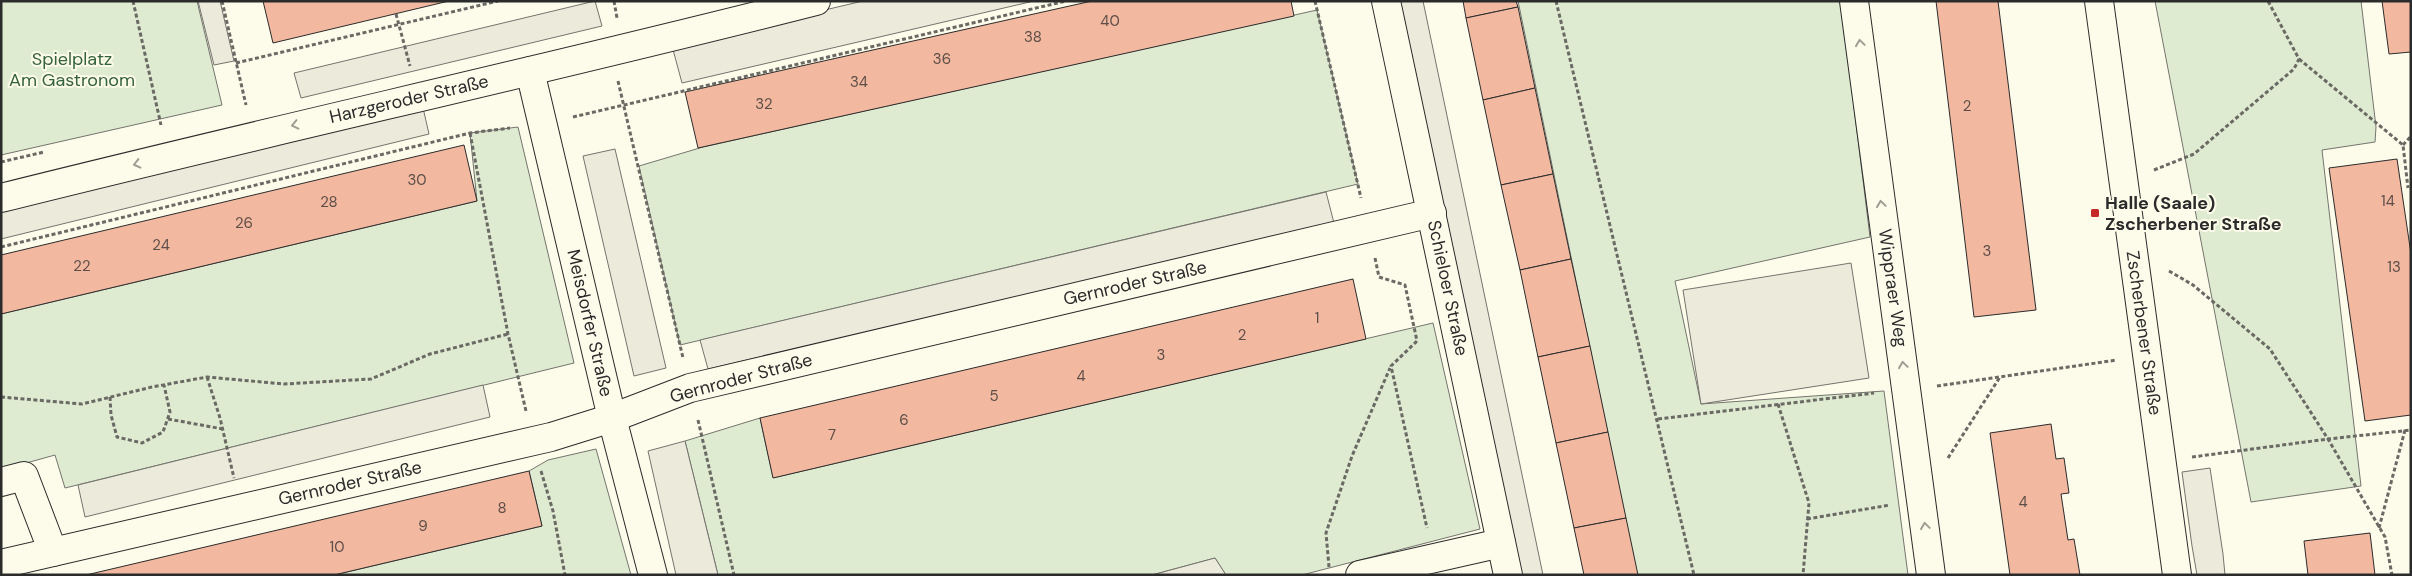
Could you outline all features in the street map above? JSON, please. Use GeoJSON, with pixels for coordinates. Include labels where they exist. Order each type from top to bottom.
{"type":"FeatureCollection","features":[{"type":"Feature","properties":{"kind":"street","name":"Harzgeroder Straße"},"geometry":{"type":"LineString","coordinates":[[1,198],[254,134],[611,52],[816,1]]}},
{"type":"Feature","properties":{"kind":"street","name":"Schieloer Straße"},"geometry":{"type":"LineString","coordinates":[[1386,1],[1508,575]]}},
{"type":"Feature","properties":{"kind":"street","name":"Wippraer Weg"},"geometry":{"type":"LineString","coordinates":[[1854,1],[1931,575]]}},
{"type":"Feature","properties":{"kind":"street","name":"Zscherbener Straße"},"geometry":{"type":"LineString","coordinates":[[2099,1],[2177,575]]}},
{"type":"Feature","properties":{"kind":"street","name":"Meisdorfer Straße"},"geometry":{"type":"LineString","coordinates":[[530,71],[612,418],[653,575]]}},
{"type":"Feature","properties":{"kind":"street","name":"Gernroder Straße"},"geometry":{"type":"LineString","coordinates":[[1,564],[532,441],[612,418],[690,388],[1432,213]]}},
{"type":"Feature","properties":{"kind":"street"},"geometry":{"type":"LineString","coordinates":[[1,482],[24,476],[53,552]]}},
{"type":"Feature","properties":{"kind":"street"},"geometry":{"type":"LineString","coordinates":[[1360,575],[1500,543]]}},
{"type":"Feature","properties":{"kind":"path"},"geometry":{"type":"LineString","coordinates":[[133,1],[161,125]]}},
{"type":"Feature","properties":{"kind":"path"},"geometry":{"type":"LineString","coordinates":[[222,1],[254,134]]}},
{"type":"Feature","properties":{"kind":"path"},"geometry":{"type":"LineString","coordinates":[[236,63],[498,1]]}},
{"type":"Feature","properties":{"kind":"path"},"geometry":{"type":"LineString","coordinates":[[1,247],[470,133],[544,124],[1066,1]]}},
{"type":"Feature","properties":{"kind":"path"},"geometry":{"type":"LineString","coordinates":[[1315,1],[1379,277],[1405,285],[1417,341],[1391,366],[1348,466],[1326,533],[1329,575]]}},
{"type":"Feature","properties":{"kind":"path"},"geometry":{"type":"LineString","coordinates":[[1556,1],[1694,575]]}},
{"type":"Feature","properties":{"kind":"path"},"geometry":{"type":"LineString","coordinates":[[2268,1],[2299,59],[2403,145],[2408,188]]}},
{"type":"Feature","properties":{"kind":"path"},"geometry":{"type":"LineString","coordinates":[[396,14],[418,97]]}},
{"type":"Feature","properties":{"kind":"path"},"geometry":{"type":"LineString","coordinates":[[611,52],[734,575]]}},
{"type":"Feature","properties":{"kind":"path"},"geometry":{"type":"LineString","coordinates":[[2124,182],[2194,154],[2294,69],[2299,59]]}},
{"type":"Feature","properties":{"kind":"path"},"geometry":{"type":"LineString","coordinates":[[470,133],[508,334],[532,441],[553,511],[565,575]]}},
{"type":"Feature","properties":{"kind":"path"},"geometry":{"type":"LineString","coordinates":[[2403,145],[2411,136]]}},
{"type":"Feature","properties":{"kind":"path"},"geometry":{"type":"LineString","coordinates":[[2133,255],[2171,272],[2192,285],[2270,349],[2328,439],[2380,528],[2384,537],[2392,575]]}},
{"type":"Feature","properties":{"kind":"path"},"geometry":{"type":"LineString","coordinates":[[1,396],[82,404],[164,384],[207,377],[284,384],[371,379],[430,354],[508,334]]}},
{"type":"Feature","properties":{"kind":"path"},"geometry":{"type":"LineString","coordinates":[[1658,419],[1906,391],[2147,356]]}},
{"type":"Feature","properties":{"kind":"path"},"geometry":{"type":"LineString","coordinates":[[1391,366],[1433,558]]}},
{"type":"Feature","properties":{"kind":"path"},"geometry":{"type":"LineString","coordinates":[[207,377],[223,429],[241,508]]}},
{"type":"Feature","properties":{"kind":"path"},"geometry":{"type":"LineString","coordinates":[[110,397],[111,414],[117,437],[142,443],[163,432],[168,419],[170,412],[164,384]]}},
{"type":"Feature","properties":{"kind":"path"},"geometry":{"type":"LineString","coordinates":[[1778,404],[1809,503],[1803,575]]}},
{"type":"Feature","properties":{"kind":"path"},"geometry":{"type":"LineString","coordinates":[[168,419],[223,429]]}},
{"type":"Feature","properties":{"kind":"path"},"geometry":{"type":"LineString","coordinates":[[2380,528],[2405,430]]}},
{"type":"Feature","properties":{"kind":"path"},"geometry":{"type":"LineString","coordinates":[[2162,462],[2328,439],[2411,430]]}},
{"type":"Feature","properties":{"kind":"green space","name":"Spielplatz Am Gastronom"},"geometry":{"type":"Polygon","coordinates":[[[1,1],[197,1],[222,105],[1,155],[1,1]]]}},
{"type":"Feature","properties":{"kind":"green space"},"geometry":{"type":"Polygon","coordinates":[[[1518,1],[1841,1],[1870,237],[1675,281],[1701,404],[1884,391],[1908,575],[1637,575],[1518,1]]]}},
{"type":"Feature","properties":{"kind":"green space"},"geometry":{"type":"Polygon","coordinates":[[[2155,1],[2361,1],[2376,127],[2375,142],[2322,150],[2361,486],[2251,502],[2155,1]]]}},
{"type":"Feature","properties":{"kind":"green space"},"geometry":{"type":"Polygon","coordinates":[[[1317,10],[1358,184],[680,345],[639,166],[703,147],[1317,10]]]}},
{"type":"Feature","properties":{"kind":"green space"},"geometry":{"type":"Polygon","coordinates":[[[518,127],[574,363],[65,488],[55,455],[1,470],[1,314],[477,201],[470,133],[518,127]]]}},
{"type":"Feature","properties":{"kind":"green space"},"geometry":{"type":"Polygon","coordinates":[[[1433,323],[1480,529],[1302,575],[1226,575],[1215,558],[1152,575],[718,575],[685,441],[760,418],[773,477],[777,477],[1433,323]]]}},
{"type":"Feature","properties":{"kind":"green space"},"geometry":{"type":"Polygon","coordinates":[[[596,449],[631,575],[334,575],[542,526],[529,471],[548,460],[596,449]]]}},
{"type":"Feature","properties":{"kind":"shaded area"},"geometry":{"type":"Polygon","coordinates":[[[198,1],[220,1],[234,61],[214,65],[198,1]]]}},
{"type":"Feature","properties":{"kind":"shaded area"},"geometry":{"type":"Polygon","coordinates":[[[595,1],[602,26],[301,98],[294,73],[595,1]]]}},
{"type":"Feature","properties":{"kind":"shaded area"},"geometry":{"type":"Polygon","coordinates":[[[863,1],[1034,1],[682,83],[672,46],[863,1]]]}},
{"type":"Feature","properties":{"kind":"shaded area"},"geometry":{"type":"Polygon","coordinates":[[[1397,1],[1423,1],[1543,575],[1519,575],[1397,1]]]}},
{"type":"Feature","properties":{"kind":"shaded area"},"geometry":{"type":"Polygon","coordinates":[[[421,99],[429,134],[1,239],[1,202],[421,99]]]}},
{"type":"Feature","properties":{"kind":"shaded area"},"geometry":{"type":"Polygon","coordinates":[[[615,149],[666,368],[634,376],[583,156],[615,149]]]}},
{"type":"Feature","properties":{"kind":"shaded area"},"geometry":{"type":"Polygon","coordinates":[[[1326,192],[1334,223],[708,369],[700,340],[1326,192]]]}},
{"type":"Feature","properties":{"kind":"shaded area"},"geometry":{"type":"Polygon","coordinates":[[[1851,263],[1869,378],[1701,404],[1683,290],[1851,263]]]}},
{"type":"Feature","properties":{"kind":"shaded area"},"geometry":{"type":"Polygon","coordinates":[[[483,385],[490,417],[85,517],[78,485],[483,385]]]}},
{"type":"Feature","properties":{"kind":"shaded area"},"geometry":{"type":"Polygon","coordinates":[[[685,441],[718,575],[676,575],[648,451],[685,441]]]}},
{"type":"Feature","properties":{"kind":"shaded area"},"geometry":{"type":"Polygon","coordinates":[[[2210,468],[2225,575],[2197,575],[2192,546],[2182,472],[2210,468]]]}},
{"type":"Feature","properties":{"kind":"shaded area"},"geometry":{"type":"Polygon","coordinates":[[[1215,558],[1226,575],[1152,575],[1215,558]]]}},
{"type":"Feature","properties":{"kind":"building"},"geometry":{"type":"Polygon","coordinates":[[[263,1],[449,1],[273,43],[263,1]]]}},
{"type":"Feature","properties":{"kind":"building"},"geometry":{"type":"Polygon","coordinates":[[[1092,1],[1291,1],[1294,16],[698,148],[685,92],[1092,1]]]}},
{"type":"Feature","properties":{"kind":"building"},"geometry":{"type":"Polygon","coordinates":[[[1463,1],[1516,1],[1518,7],[1466,18],[1463,1]]]}},
{"type":"Feature","properties":{"kind":"building"},"geometry":{"type":"Polygon","coordinates":[[[1936,1],[1998,1],[2036,310],[1974,317],[1936,1]]]}},
{"type":"Feature","properties":{"kind":"building"},"geometry":{"type":"Polygon","coordinates":[[[2382,1],[2411,1],[2411,52],[2389,54],[2382,1]]]}},
{"type":"Feature","properties":{"kind":"building"},"geometry":{"type":"Polygon","coordinates":[[[1518,7],[1535,88],[1483,100],[1466,18],[1518,7]]]}},
{"type":"Feature","properties":{"kind":"building"},"geometry":{"type":"Polygon","coordinates":[[[1535,88],[1553,174],[1501,185],[1483,100],[1535,88]]]}},
{"type":"Feature","properties":{"kind":"building"},"geometry":{"type":"Polygon","coordinates":[[[464,145],[477,201],[1,314],[1,255],[464,145]]]}},
{"type":"Feature","properties":{"kind":"building"},"geometry":{"type":"Polygon","coordinates":[[[2397,159],[2411,254],[2411,415],[2365,421],[2329,168],[2397,159]]]}},
{"type":"Feature","properties":{"kind":"building"},"geometry":{"type":"Polygon","coordinates":[[[1553,174],[1571,259],[1520,270],[1501,185],[1553,174]]]}},
{"type":"Feature","properties":{"kind":"building"},"geometry":{"type":"Polygon","coordinates":[[[1571,259],[1590,346],[1538,357],[1520,270],[1571,259]]]}},
{"type":"Feature","properties":{"kind":"building"},"geometry":{"type":"Polygon","coordinates":[[[1353,279],[1366,339],[773,478],[760,418],[1353,279]]]}},
{"type":"Feature","properties":{"kind":"building"},"geometry":{"type":"Polygon","coordinates":[[[1590,346],[1608,432],[1556,443],[1538,357],[1590,346]]]}},
{"type":"Feature","properties":{"kind":"building"},"geometry":{"type":"Polygon","coordinates":[[[2051,424],[2056,459],[2064,458],[2069,493],[2061,494],[2068,540],[2074,539],[2080,575],[2010,575],[1990,433],[2051,424]]]}},
{"type":"Feature","properties":{"kind":"building"},"geometry":{"type":"Polygon","coordinates":[[[1608,432],[1626,518],[1574,528],[1556,443],[1608,432]]]}},
{"type":"Feature","properties":{"kind":"building"},"geometry":{"type":"Polygon","coordinates":[[[529,471],[542,526],[334,575],[86,575],[529,471]]]}},
{"type":"Feature","properties":{"kind":"building"},"geometry":{"type":"Polygon","coordinates":[[[1626,518],[1638,575],[1584,575],[1574,528],[1626,518]]]}},
{"type":"Feature","properties":{"kind":"building"},"geometry":{"type":"Polygon","coordinates":[[[2370,533],[2375,575],[2308,575],[2304,541],[2370,533]]]}},
{"type":"Feature","properties":{"kind":"place","name":"Halle (Saale) Zscherbener Straße"},"geometry":{"type":"Point","coordinates":[2095,213]}}]}
